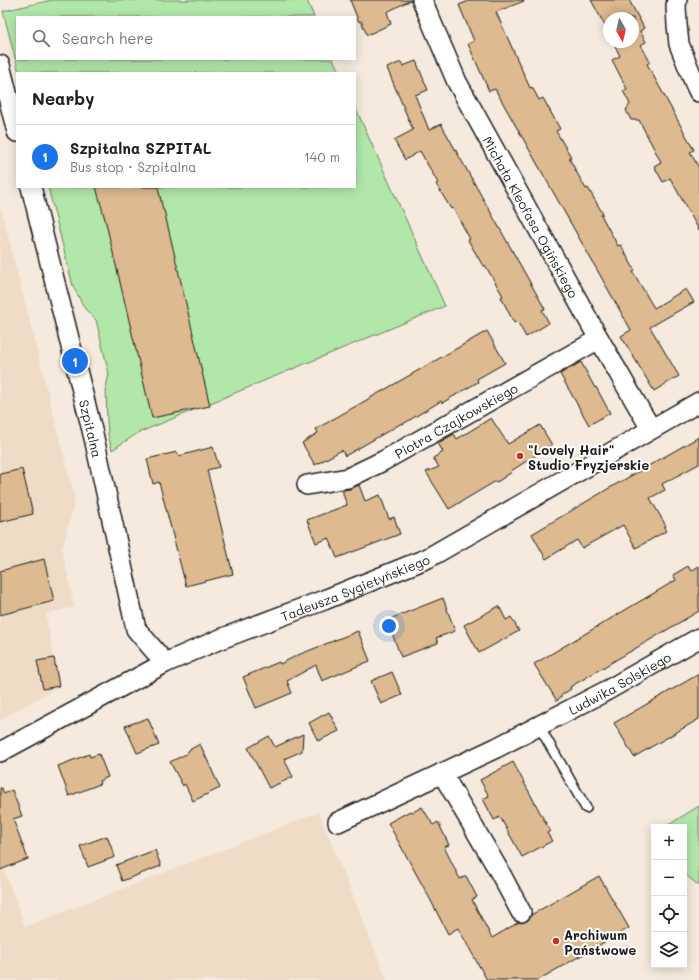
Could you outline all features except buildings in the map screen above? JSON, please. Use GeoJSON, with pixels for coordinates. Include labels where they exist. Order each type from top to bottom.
{"type":"FeatureCollection","features":[{"type":"Feature","properties":{"kind":"street","name":"Michała Kleofasa Ogińskiego"},"geometry":{"type":"LineString","coordinates":[[422,0],[456,82],[599,339],[651,429]]}},
{"type":"Feature","properties":{"kind":"street"},"geometry":{"type":"LineString","coordinates":[[677,0],[676,6],[679,44],[699,92]]}},
{"type":"Feature","properties":{"kind":"street"},"geometry":{"type":"LineString","coordinates":[[0,65],[16,128]]}},
{"type":"Feature","properties":{"kind":"street","name":"Szpitalna"},"geometry":{"type":"LineString","coordinates":[[31,188],[94,438],[136,629],[165,663]]}},
{"type":"Feature","properties":{"kind":"street","name":"Piotra Czajkowskiego"},"geometry":{"type":"LineString","coordinates":[[307,486],[348,478],[383,461],[599,339]]}},
{"type":"Feature","properties":{"kind":"street","name":"Tadeusza Sygietyńskiego"},"geometry":{"type":"LineString","coordinates":[[0,752],[165,663],[218,640],[324,600],[428,558],[699,402]]}},
{"type":"Feature","properties":{"kind":"street","name":"Ludwika Solskiego"},"geometry":{"type":"LineString","coordinates":[[338,822],[496,748],[606,691],[699,638]]}},
{"type":"Feature","properties":{"kind":"street"},"geometry":{"type":"LineString","coordinates":[[442,773],[498,869],[521,912]]}},
{"type":"Feature","properties":{"kind":"lane"},"geometry":{"type":"LineString","coordinates":[[539,726],[586,808]]}},
{"type":"Feature","properties":{"kind":"shaded area"},"geometry":{"type":"Polygon","coordinates":[[[0,205],[75,499],[62,549],[74,607],[46,614],[59,686],[0,720],[0,205]]]}},
{"type":"Feature","properties":{"kind":"shaded area"},"geometry":{"type":"Polygon","coordinates":[[[319,812],[387,980],[0,980],[0,858],[25,927],[319,812]]]}},
{"type":"Feature","properties":{"kind":"green space"},"geometry":{"type":"Polygon","coordinates":[[[52,0],[307,0],[314,16],[16,16],[16,60],[334,60],[340,72],[19,72],[3,11],[52,0]]]}},
{"type":"Feature","properties":{"kind":"green space"},"geometry":{"type":"Polygon","coordinates":[[[356,109],[445,306],[138,433],[112,450],[108,434],[107,420],[106,387],[109,374],[96,320],[85,309],[73,286],[48,188],[356,188],[356,109]]]}},
{"type":"Feature","properties":{"kind":"green space"},"geometry":{"type":"Polygon","coordinates":[[[699,806],[699,886],[687,876],[687,824],[670,824],[699,806]]]}},
{"type":"Feature","properties":{"kind":"place","name":"Szpitalna SZPITAL"},"geometry":{"type":"Point","coordinates":[75,361]}},
{"type":"Feature","properties":{"kind":"place","name":"\"Lovely Hair\" Studio Fryzjerskie"},"geometry":{"type":"Point","coordinates":[520,456]}},
{"type":"Feature","properties":{"kind":"place","name":"Archiwum Państwowe"},"geometry":{"type":"Point","coordinates":[556,941]}}]}
